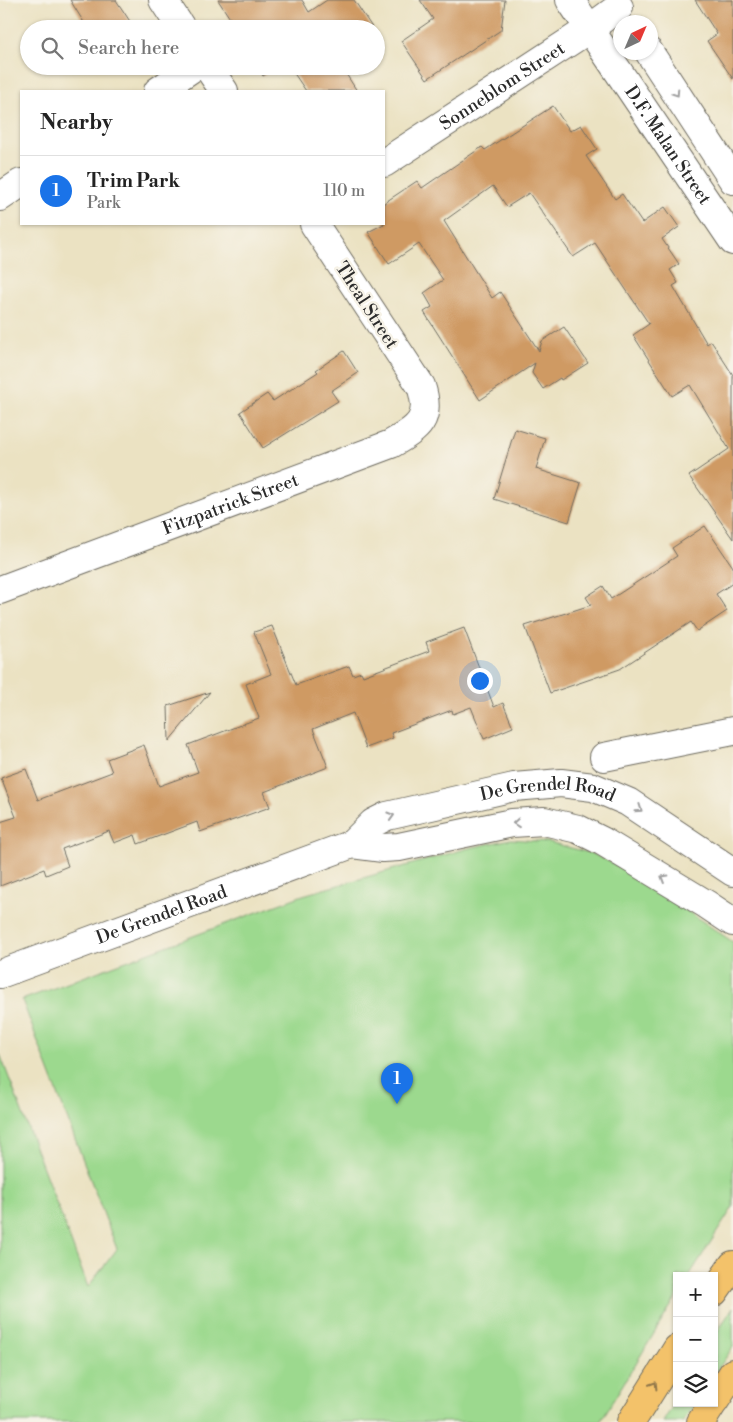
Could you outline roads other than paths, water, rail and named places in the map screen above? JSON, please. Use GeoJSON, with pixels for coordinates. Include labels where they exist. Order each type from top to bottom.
{"type":"FeatureCollection","features":[{"type":"Feature","properties":{"kind":"main road"},"geometry":{"type":"LineString","coordinates":[[718,1286],[733,1265]]}},
{"type":"Feature","properties":{"kind":"main road"},"geometry":{"type":"LineString","coordinates":[[631,1422],[673,1355]]}},
{"type":"Feature","properties":{"kind":"main road"},"geometry":{"type":"LineString","coordinates":[[718,1396],[733,1373]]}},
{"type":"Feature","properties":{"kind":"main road"},"geometry":{"type":"LineString","coordinates":[[701,1422],[711,1407]]}},
{"type":"Feature","properties":{"kind":"street"},"geometry":{"type":"LineString","coordinates":[[163,0],[176,20]]}},
{"type":"Feature","properties":{"kind":"street","name":"D.F. Malan Street"},"geometry":{"type":"LineString","coordinates":[[570,0],[733,241]]}},
{"type":"Feature","properties":{"kind":"street","name":"Sonneblom Street"},"geometry":{"type":"LineString","coordinates":[[385,162],[621,10]]}},
{"type":"Feature","properties":{"kind":"street","name":"D.F. Malan Street"},"geometry":{"type":"LineString","coordinates":[[654,60],[733,180]]}},
{"type":"Feature","properties":{"kind":"street"},"geometry":{"type":"LineString","coordinates":[[159,90],[182,75]]}},
{"type":"Feature","properties":{"kind":"street"},"geometry":{"type":"LineString","coordinates":[[213,75],[223,90]]}},
{"type":"Feature","properties":{"kind":"street"},"geometry":{"type":"LineString","coordinates":[[0,197],[20,184]]}},
{"type":"Feature","properties":{"kind":"street","name":"Theal Street"},"geometry":{"type":"LineString","coordinates":[[315,225],[421,386]]}},
{"type":"Feature","properties":{"kind":"street","name":"Fitzpatrick Street"},"geometry":{"type":"LineString","coordinates":[[0,590],[391,444],[411,433],[425,413],[426,400],[421,386]]}},
{"type":"Feature","properties":{"kind":"street"},"geometry":{"type":"LineString","coordinates":[[604,757],[733,731]]}},
{"type":"Feature","properties":{"kind":"street","name":"De Grendel Road"},"geometry":{"type":"LineString","coordinates":[[0,974],[352,844],[374,823],[387,816],[514,787],[561,783],[593,788],[628,802],[731,868]]}},
{"type":"Feature","properties":{"kind":"street","name":"De Grendel Road"},"geometry":{"type":"LineString","coordinates":[[352,844],[383,848],[400,847],[512,823],[544,822],[578,829],[602,840],[733,922]]}},
{"type":"Feature","properties":{"kind":"street"},"geometry":{"type":"LineString","coordinates":[[706,904],[731,868]]}},
{"type":"Feature","properties":{"kind":"place","name":"Trim Park"},"geometry":{"type":"Point","coordinates":[397,1104]}}]}
